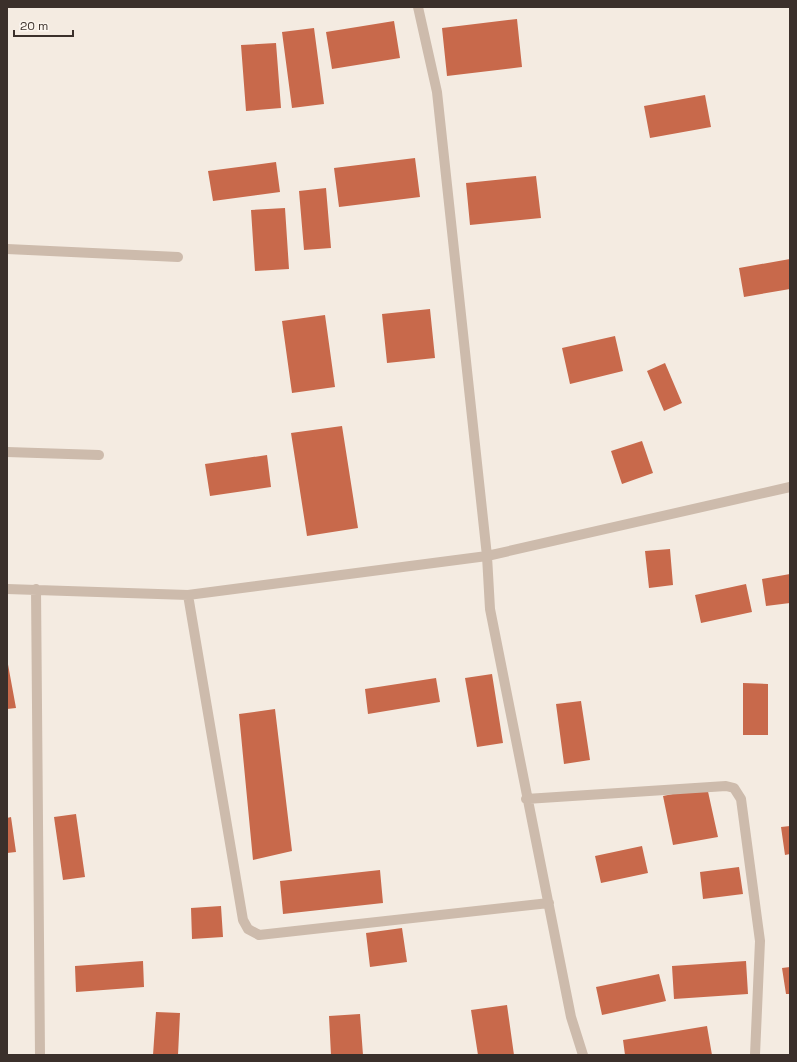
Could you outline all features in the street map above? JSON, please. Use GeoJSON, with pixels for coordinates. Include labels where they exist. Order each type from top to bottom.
{"type":"FeatureCollection","features":[{"type":"Feature","properties":{"kind":"street"},"geometry":{"type":"LineString","coordinates":[[418,7],[437,92],[487,556],[490,609],[526,799],[549,903],[571,1017],[583,1055]]}},
{"type":"Feature","properties":{"kind":"street"},"geometry":{"type":"LineString","coordinates":[[7,249],[178,257]]}},
{"type":"Feature","properties":{"kind":"street"},"geometry":{"type":"LineString","coordinates":[[7,452],[99,455]]}},
{"type":"Feature","properties":{"kind":"street"},"geometry":{"type":"LineString","coordinates":[[7,589],[188,595],[487,556],[790,487]]}},
{"type":"Feature","properties":{"kind":"street"},"geometry":{"type":"LineString","coordinates":[[36,590],[40,1055]]}},
{"type":"Feature","properties":{"kind":"street"},"geometry":{"type":"LineString","coordinates":[[188,595],[243,920],[248,929],[259,935],[549,903]]}},
{"type":"Feature","properties":{"kind":"street"},"geometry":{"type":"LineString","coordinates":[[526,799],[726,786],[734,788],[741,799],[760,942],[755,1055]]}},
{"type":"Feature","properties":{"kind":"building"},"geometry":{"type":"Polygon","coordinates":[[[517,19],[522,67],[447,76],[442,28],[517,19]]]}},
{"type":"Feature","properties":{"kind":"building"},"geometry":{"type":"Polygon","coordinates":[[[394,21],[400,58],[332,69],[326,32],[394,21]]]}},
{"type":"Feature","properties":{"kind":"building"},"geometry":{"type":"Polygon","coordinates":[[[314,28],[324,104],[292,108],[282,32],[314,28]]]}},
{"type":"Feature","properties":{"kind":"building"},"geometry":{"type":"Polygon","coordinates":[[[276,43],[281,108],[246,111],[241,45],[276,43]]]}},
{"type":"Feature","properties":{"kind":"building"},"geometry":{"type":"Polygon","coordinates":[[[705,95],[711,127],[650,138],[644,106],[705,95]]]}},
{"type":"Feature","properties":{"kind":"building"},"geometry":{"type":"Polygon","coordinates":[[[415,158],[420,197],[339,207],[334,168],[415,158]]]}},
{"type":"Feature","properties":{"kind":"building"},"geometry":{"type":"Polygon","coordinates":[[[276,162],[280,192],[213,201],[208,171],[276,162]]]}},
{"type":"Feature","properties":{"kind":"building"},"geometry":{"type":"Polygon","coordinates":[[[536,176],[541,218],[470,225],[466,183],[536,176]]]}},
{"type":"Feature","properties":{"kind":"building"},"geometry":{"type":"Polygon","coordinates":[[[326,188],[331,248],[304,250],[299,191],[326,188]]]}},
{"type":"Feature","properties":{"kind":"building"},"geometry":{"type":"Polygon","coordinates":[[[285,208],[289,269],[255,271],[251,210],[285,208]]]}},
{"type":"Feature","properties":{"kind":"building"},"geometry":{"type":"Polygon","coordinates":[[[790,259],[790,289],[744,297],[739,268],[790,259]]]}},
{"type":"Feature","properties":{"kind":"building"},"geometry":{"type":"Polygon","coordinates":[[[430,309],[435,358],[387,363],[382,314],[430,309]]]}},
{"type":"Feature","properties":{"kind":"building"},"geometry":{"type":"Polygon","coordinates":[[[325,315],[335,387],[292,393],[282,321],[325,315]]]}},
{"type":"Feature","properties":{"kind":"building"},"geometry":{"type":"Polygon","coordinates":[[[615,336],[623,371],[570,384],[562,348],[615,336]]]}},
{"type":"Feature","properties":{"kind":"building"},"geometry":{"type":"Polygon","coordinates":[[[665,363],[682,403],[664,411],[647,371],[665,363]]]}},
{"type":"Feature","properties":{"kind":"building"},"geometry":{"type":"Polygon","coordinates":[[[342,426],[358,528],[307,536],[291,433],[342,426]]]}},
{"type":"Feature","properties":{"kind":"building"},"geometry":{"type":"Polygon","coordinates":[[[642,441],[653,473],[622,484],[611,451],[642,441]]]}},
{"type":"Feature","properties":{"kind":"building"},"geometry":{"type":"Polygon","coordinates":[[[267,455],[271,487],[210,496],[205,464],[267,455]]]}},
{"type":"Feature","properties":{"kind":"building"},"geometry":{"type":"Polygon","coordinates":[[[670,549],[673,585],[649,588],[645,551],[670,549]]]}},
{"type":"Feature","properties":{"kind":"building"},"geometry":{"type":"Polygon","coordinates":[[[790,574],[790,603],[766,606],[762,579],[790,574]]]}},
{"type":"Feature","properties":{"kind":"building"},"geometry":{"type":"Polygon","coordinates":[[[746,584],[752,612],[701,623],[695,595],[746,584]]]}},
{"type":"Feature","properties":{"kind":"building"},"geometry":{"type":"Polygon","coordinates":[[[7,659],[16,708],[7,709],[7,659]]]}},
{"type":"Feature","properties":{"kind":"building"},"geometry":{"type":"Polygon","coordinates":[[[492,674],[503,743],[477,747],[465,678],[492,674]]]}},
{"type":"Feature","properties":{"kind":"building"},"geometry":{"type":"Polygon","coordinates":[[[436,678],[440,702],[368,714],[365,689],[436,678]]]}},
{"type":"Feature","properties":{"kind":"building"},"geometry":{"type":"Polygon","coordinates":[[[743,683],[768,684],[768,735],[743,735],[743,683]]]}},
{"type":"Feature","properties":{"kind":"building"},"geometry":{"type":"Polygon","coordinates":[[[581,701],[590,760],[564,764],[556,704],[581,701]]]}},
{"type":"Feature","properties":{"kind":"building"},"geometry":{"type":"Polygon","coordinates":[[[275,709],[292,851],[253,860],[239,714],[275,709]]]}},
{"type":"Feature","properties":{"kind":"building"},"geometry":{"type":"Polygon","coordinates":[[[707,787],[718,837],[673,845],[663,796],[707,787]]]}},
{"type":"Feature","properties":{"kind":"building"},"geometry":{"type":"Polygon","coordinates":[[[76,814],[85,877],[63,880],[54,817],[76,814]]]}},
{"type":"Feature","properties":{"kind":"building"},"geometry":{"type":"Polygon","coordinates":[[[11,817],[16,852],[7,853],[7,818],[11,817]]]}},
{"type":"Feature","properties":{"kind":"building"},"geometry":{"type":"Polygon","coordinates":[[[790,826],[790,854],[785,855],[781,827],[790,826]]]}},
{"type":"Feature","properties":{"kind":"building"},"geometry":{"type":"Polygon","coordinates":[[[642,846],[648,873],[601,883],[595,856],[642,846]]]}},
{"type":"Feature","properties":{"kind":"building"},"geometry":{"type":"Polygon","coordinates":[[[739,867],[743,894],[703,899],[700,872],[739,867]]]}},
{"type":"Feature","properties":{"kind":"building"},"geometry":{"type":"Polygon","coordinates":[[[380,870],[383,903],[283,914],[280,881],[380,870]]]}},
{"type":"Feature","properties":{"kind":"building"},"geometry":{"type":"Polygon","coordinates":[[[221,906],[223,937],[192,939],[191,908],[221,906]]]}},
{"type":"Feature","properties":{"kind":"building"},"geometry":{"type":"Polygon","coordinates":[[[402,928],[407,962],[370,967],[366,933],[402,928]]]}},
{"type":"Feature","properties":{"kind":"building"},"geometry":{"type":"Polygon","coordinates":[[[143,961],[144,987],[76,992],[75,966],[143,961]]]}},
{"type":"Feature","properties":{"kind":"building"},"geometry":{"type":"Polygon","coordinates":[[[746,961],[748,994],[674,999],[672,966],[746,961]]]}},
{"type":"Feature","properties":{"kind":"building"},"geometry":{"type":"Polygon","coordinates":[[[790,967],[790,994],[786,994],[782,968],[790,967]]]}},
{"type":"Feature","properties":{"kind":"building"},"geometry":{"type":"Polygon","coordinates":[[[659,974],[666,1001],[602,1015],[596,987],[659,974]]]}},
{"type":"Feature","properties":{"kind":"building"},"geometry":{"type":"Polygon","coordinates":[[[507,1005],[514,1055],[478,1055],[471,1010],[507,1005]]]}},
{"type":"Feature","properties":{"kind":"building"},"geometry":{"type":"Polygon","coordinates":[[[156,1012],[180,1013],[178,1055],[153,1055],[156,1012]]]}},
{"type":"Feature","properties":{"kind":"building"},"geometry":{"type":"Polygon","coordinates":[[[360,1014],[363,1055],[331,1055],[329,1016],[360,1014]]]}},
{"type":"Feature","properties":{"kind":"building"},"geometry":{"type":"Polygon","coordinates":[[[707,1026],[712,1055],[625,1055],[623,1040],[707,1026]]]}}]}
